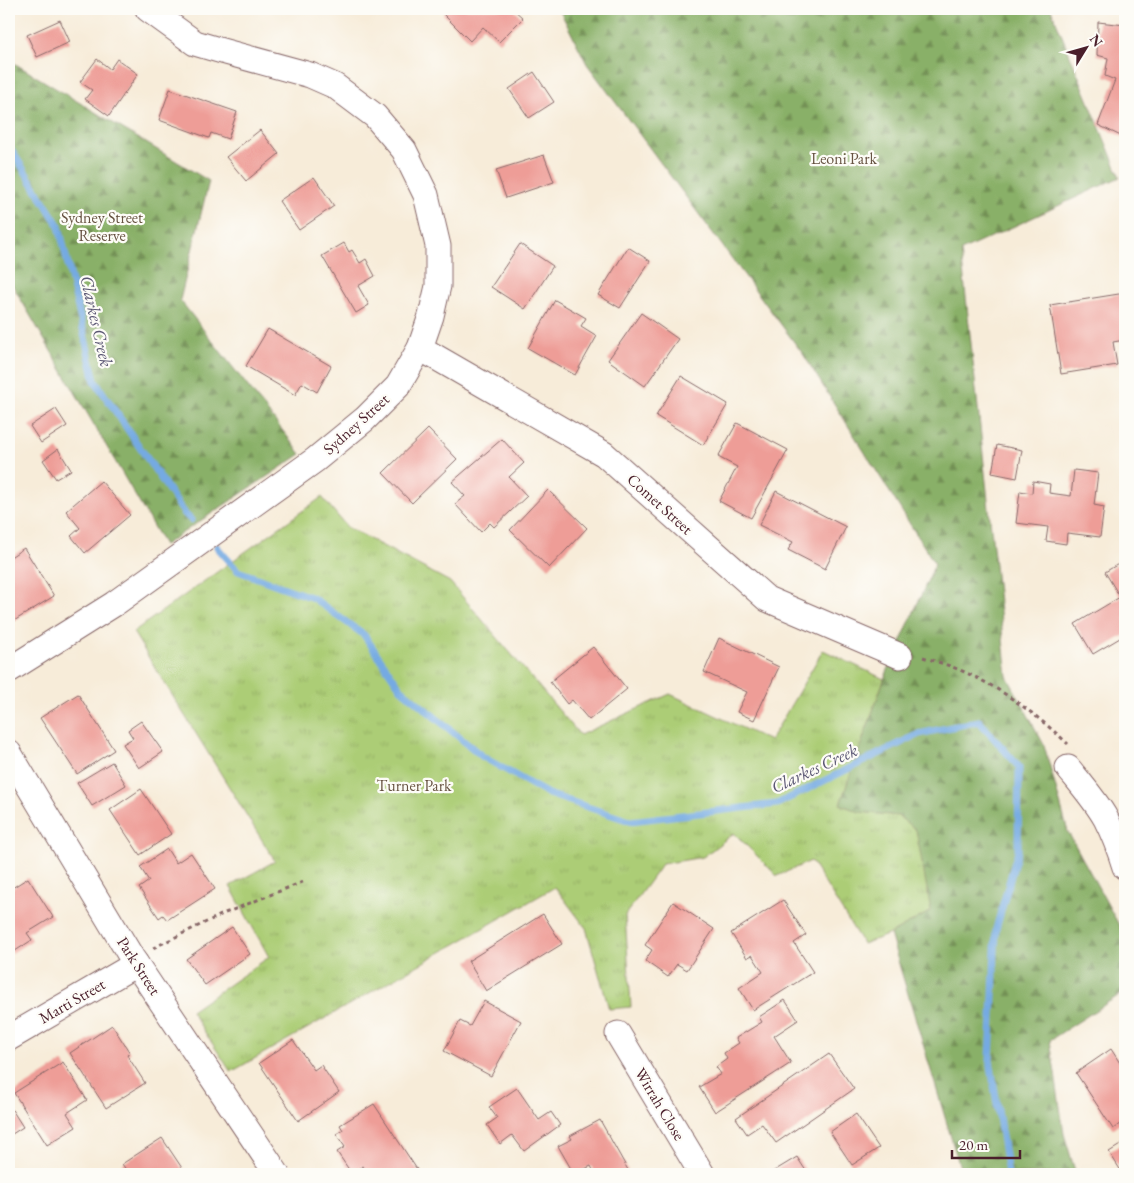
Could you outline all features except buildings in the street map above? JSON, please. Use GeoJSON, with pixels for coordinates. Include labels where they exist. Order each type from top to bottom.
{"type":"FeatureCollection","features":[{"type":"Feature","properties":{"kind":"street","name":"Sydney Street"},"geometry":{"type":"LineString","coordinates":[[9,670],[114,604],[315,460],[365,420],[398,386],[420,348],[431,316],[438,286],[438,246],[426,195],[404,150],[375,116],[335,86],[310,75],[195,43],[148,9]]}},
{"type":"Feature","properties":{"kind":"street","name":"Comet Street"},"geometry":{"type":"LineString","coordinates":[[420,348],[604,454],[767,599],[900,656]]}},
{"type":"Feature","properties":{"kind":"street","name":"Park Street"},"geometry":{"type":"LineString","coordinates":[[9,753],[134,961],[277,1174]]}},
{"type":"Feature","properties":{"kind":"street"},"geometry":{"type":"LineString","coordinates":[[1068,768],[1089,793],[1106,818],[1117,842],[1125,867]]}},
{"type":"Feature","properties":{"kind":"street","name":"Marti Street"},"geometry":{"type":"LineString","coordinates":[[9,1038],[134,961]]}},
{"type":"Feature","properties":{"kind":"street","name":"Wirrah Close"},"geometry":{"type":"LineString","coordinates":[[618,1034],[702,1174]]}},
{"type":"Feature","properties":{"kind":"path"},"geometry":{"type":"LineString","coordinates":[[900,656],[913,654],[959,670],[990,684],[1042,720],[1068,744],[1068,768]]}},
{"type":"Feature","properties":{"kind":"path"},"geometry":{"type":"LineString","coordinates":[[134,961],[225,913],[305,881]]}},
{"type":"Feature","properties":{"kind":"green space","name":"Leoni Park"},"geometry":{"type":"Polygon","coordinates":[[[559,9],[1051,9],[1120,177],[961,251],[1007,676],[1044,745],[1068,832],[1125,936],[1125,983],[1121,994],[1050,1040],[1064,1134],[1076,1174],[962,1174],[890,934],[931,911],[898,816],[859,812],[840,804],[884,679],[935,564],[803,354],[587,64],[559,9]]]}},
{"type":"Feature","properties":{"kind":"green space","name":"Sydney Street Reserve"},"geometry":{"type":"Polygon","coordinates":[[[9,60],[209,181],[180,300],[301,454],[164,545],[9,279],[9,60]]]}},
{"type":"Feature","properties":{"kind":"green space","name":"Turner Park"},"geometry":{"type":"Polygon","coordinates":[[[322,497],[347,527],[450,582],[580,735],[670,694],[770,741],[823,650],[884,679],[840,804],[859,812],[898,816],[916,830],[931,911],[890,934],[863,944],[811,861],[777,876],[734,833],[703,857],[662,864],[625,915],[631,1007],[609,1009],[586,928],[555,887],[231,1072],[191,1011],[269,957],[230,886],[275,861],[133,632],[322,497]]]}},
{"type":"Feature","properties":{"kind":"waterway","name":"Clarkes Creek"},"geometry":{"type":"LineString","coordinates":[[9,146],[59,226],[95,381],[184,513],[191,520]]}},
{"type":"Feature","properties":{"kind":"waterway","name":"Clarkes Creek"},"geometry":{"type":"LineString","coordinates":[[217,547],[238,571],[313,598],[364,635],[401,689],[483,757],[548,794],[630,821],[777,804],[919,734],[979,721],[1019,767],[1018,851],[996,929],[990,1060],[1008,1174]]}}]}
